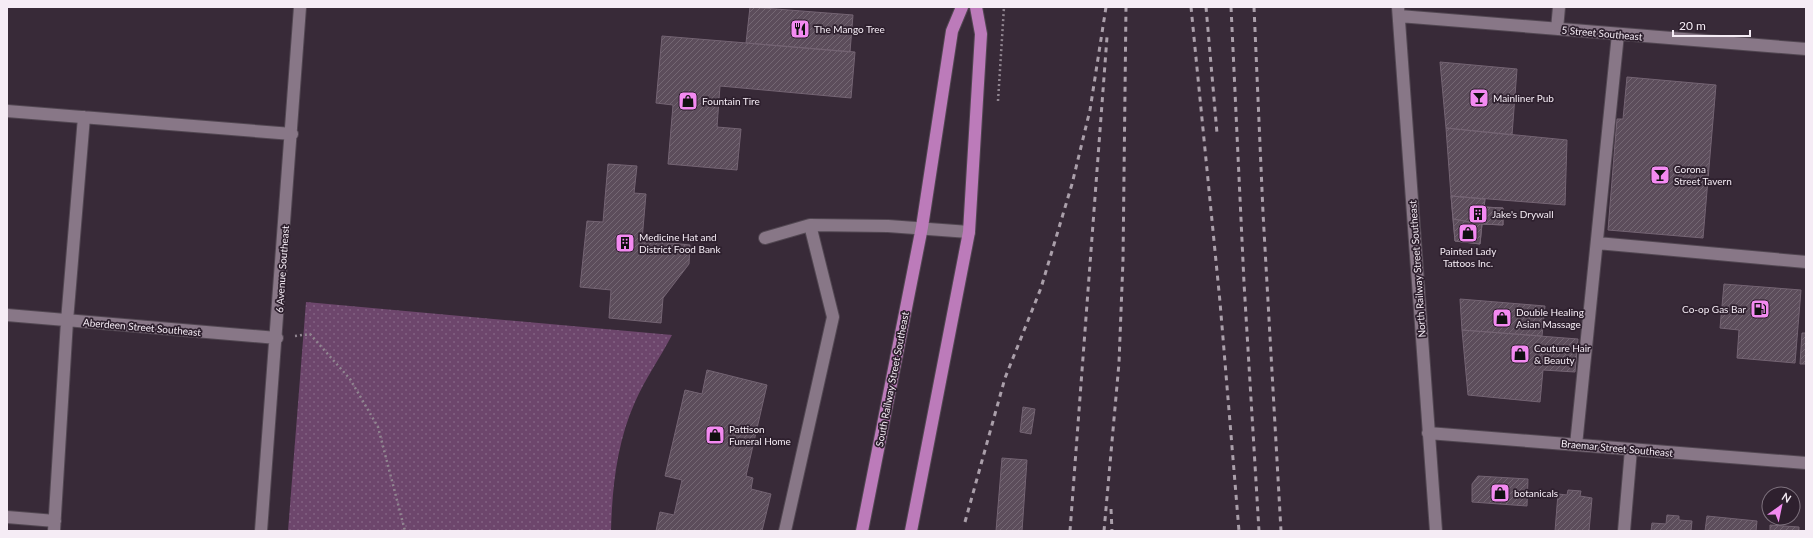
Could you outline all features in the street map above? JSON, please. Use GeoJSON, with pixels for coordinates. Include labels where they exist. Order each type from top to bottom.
{"type":"FeatureCollection","features":[{"type":"Feature","properties":{"kind":"main road","name":"South Railway Street Southeast"},"geometry":{"type":"LineString","coordinates":[[862,531],[922,227],[952,31],[962,7]]}},
{"type":"Feature","properties":{"kind":"main road"},"geometry":{"type":"LineString","coordinates":[[911,531],[969,232],[981,34],[976,7]]}},
{"type":"Feature","properties":{"kind":"street","name":"6 Avenue Southeast"},"geometry":{"type":"LineString","coordinates":[[261,531],[277,338],[300,7]]}},
{"type":"Feature","properties":{"kind":"street"},"geometry":{"type":"LineString","coordinates":[[1557,29],[1559,7]]}},
{"type":"Feature","properties":{"kind":"street","name":"5 Street Southeast"},"geometry":{"type":"LineString","coordinates":[[1398,12],[1557,29],[1806,49]]}},
{"type":"Feature","properties":{"kind":"street","name":"North Railway Street Southeast"},"geometry":{"type":"LineString","coordinates":[[1398,12],[1436,531]]}},
{"type":"Feature","properties":{"kind":"street"},"geometry":{"type":"LineString","coordinates":[[1576,444],[1618,34]]}},
{"type":"Feature","properties":{"kind":"street"},"geometry":{"type":"LineString","coordinates":[[7,111],[292,134]]}},
{"type":"Feature","properties":{"kind":"street"},"geometry":{"type":"LineString","coordinates":[[7,517],[55,526],[67,321],[84,117]]}},
{"type":"Feature","properties":{"kind":"street"},"geometry":{"type":"LineString","coordinates":[[785,531],[833,316],[810,225]]}},
{"type":"Feature","properties":{"kind":"street"},"geometry":{"type":"LineString","coordinates":[[765,238],[810,225],[922,227],[969,232]]}},
{"type":"Feature","properties":{"kind":"street"},"geometry":{"type":"LineString","coordinates":[[1597,243],[1806,262]]}},
{"type":"Feature","properties":{"kind":"street","name":"Aberdeen Street Southeast"},"geometry":{"type":"LineString","coordinates":[[7,315],[277,338]]}},
{"type":"Feature","properties":{"kind":"street","name":"Braemar Street Southeast"},"geometry":{"type":"LineString","coordinates":[[1428,433],[1806,463]]}},
{"type":"Feature","properties":{"kind":"street"},"geometry":{"type":"LineString","coordinates":[[1624,531],[1630,449]]}},
{"type":"Feature","properties":{"kind":"path"},"geometry":{"type":"LineString","coordinates":[[277,338],[310,334],[350,379],[378,427],[404,531]]}},
{"type":"Feature","properties":{"kind":"shaded area"},"geometry":{"type":"Polygon","coordinates":[[[306,302],[672,335],[639,393],[624,433],[614,482],[611,531],[288,531],[306,302]]]}},
{"type":"Feature","properties":{"kind":"building","name":"The Mango Tree"},"geometry":{"type":"Polygon","coordinates":[[[750,7],[853,15],[850,52],[746,43],[750,7]]]}},
{"type":"Feature","properties":{"kind":"building","name":"Fountain Tire"},"geometry":{"type":"Polygon","coordinates":[[[662,36],[855,52],[851,98],[720,86],[717,127],[741,129],[737,170],[668,164],[673,105],[656,103],[662,36]]]}},
{"type":"Feature","properties":{"kind":"building","name":"Mainliner Pub"},"geometry":{"type":"Polygon","coordinates":[[[1440,62],[1517,69],[1512,135],[1446,128],[1440,62]]]}},
{"type":"Feature","properties":{"kind":"building","name":"Corona Street Tavern"},"geometry":{"type":"Polygon","coordinates":[[[1627,77],[1716,85],[1703,238],[1608,230],[1617,119],[1623,119],[1627,77]]]}},
{"type":"Feature","properties":{"kind":"building"},"geometry":{"type":"Polygon","coordinates":[[[1446,128],[1567,140],[1565,205],[1451,196],[1446,128]]]}},
{"type":"Feature","properties":{"kind":"building","name":"Medicine Hat and District Food Bank"},"geometry":{"type":"Polygon","coordinates":[[[608,164],[637,166],[634,193],[646,194],[642,240],[690,245],[689,264],[663,298],[661,323],[609,318],[611,290],[580,287],[587,221],[603,222],[608,164]]]}},
{"type":"Feature","properties":{"kind":"building","name":"Jake's Drywall"},"geometry":{"type":"Polygon","coordinates":[[[1451,196],[1485,199],[1484,207],[1503,208],[1503,225],[1482,224],[1480,244],[1455,241],[1451,196]]]}},
{"type":"Feature","properties":{"kind":"building","name":"Jake's Drywall"},"geometry":{"type":"Polygon","coordinates":[[[1451,196],[1485,199],[1484,207],[1503,208],[1503,225],[1482,224],[1453,219],[1451,196]]]}},
{"type":"Feature","properties":{"kind":"building","name":"Painted Lady Tattoos Inc."},"geometry":{"type":"Polygon","coordinates":[[[1453,219],[1482,224],[1480,244],[1455,241],[1453,219]]]}},
{"type":"Feature","properties":{"kind":"building","name":"Co-op Gas Bar"},"geometry":{"type":"Polygon","coordinates":[[[1724,284],[1801,290],[1795,363],[1737,358],[1739,330],[1720,328],[1724,284]]]}},
{"type":"Feature","properties":{"kind":"building","name":"Double Healing Asian Massage"},"geometry":{"type":"Polygon","coordinates":[[[1460,299],[1545,306],[1542,336],[1462,330],[1460,299]]]}},
{"type":"Feature","properties":{"kind":"building","name":"Couture Hair & Beauty"},"geometry":{"type":"Polygon","coordinates":[[[1462,330],[1578,339],[1575,372],[1543,370],[1540,402],[1468,395],[1462,330]]]}},
{"type":"Feature","properties":{"kind":"building"},"geometry":{"type":"Polygon","coordinates":[[[1802,333],[1806,333],[1806,364],[1800,364],[1802,333]]]}},
{"type":"Feature","properties":{"kind":"building","name":"Pattison Funeral Home"},"geometry":{"type":"Polygon","coordinates":[[[707,370],[767,385],[746,476],[753,478],[751,489],[771,494],[762,531],[656,531],[660,512],[674,515],[682,480],[665,476],[685,390],[702,394],[707,370]]]}},
{"type":"Feature","properties":{"kind":"building"},"geometry":{"type":"Polygon","coordinates":[[[1023,407],[1035,409],[1031,434],[1020,432],[1023,407]]]}},
{"type":"Feature","properties":{"kind":"building"},"geometry":{"type":"Polygon","coordinates":[[[1002,458],[1027,460],[1022,531],[996,531],[1002,458]]]}},
{"type":"Feature","properties":{"kind":"building","name":"botanicals"},"geometry":{"type":"Polygon","coordinates":[[[1478,476],[1528,479],[1527,506],[1472,502],[1472,484],[1478,476]]]}},
{"type":"Feature","properties":{"kind":"building"},"geometry":{"type":"Polygon","coordinates":[[[1568,490],[1581,491],[1580,496],[1592,498],[1589,531],[1555,531],[1558,494],[1567,495],[1568,490]]]}},
{"type":"Feature","properties":{"kind":"building"},"geometry":{"type":"Polygon","coordinates":[[[1667,515],[1679,516],[1679,520],[1692,521],[1691,531],[1651,531],[1652,523],[1666,524],[1667,515]]]}},
{"type":"Feature","properties":{"kind":"building"},"geometry":{"type":"Polygon","coordinates":[[[1707,516],[1757,521],[1756,531],[1705,531],[1707,516]]]}},
{"type":"Feature","properties":{"kind":"building"},"geometry":{"type":"Polygon","coordinates":[[[1770,526],[1799,527],[1799,531],[1770,531],[1770,526]]]}},
{"type":"Feature","properties":{"kind":"railway"},"geometry":{"type":"LineString","coordinates":[[965,522],[1005,378],[1041,288],[1072,184],[1090,110],[1106,7]]}},
{"type":"Feature","properties":{"kind":"railway"},"geometry":{"type":"LineString","coordinates":[[1104,531],[1119,363],[1123,260],[1126,7]]}},
{"type":"Feature","properties":{"kind":"railway"},"geometry":{"type":"LineString","coordinates":[[1191,7],[1220,302],[1239,531]]}},
{"type":"Feature","properties":{"kind":"railway"},"geometry":{"type":"LineString","coordinates":[[1206,7],[1217,133]]}},
{"type":"Feature","properties":{"kind":"railway"},"geometry":{"type":"LineString","coordinates":[[1231,7],[1244,283],[1259,531]]}},
{"type":"Feature","properties":{"kind":"railway"},"geometry":{"type":"LineString","coordinates":[[1254,7],[1263,213],[1281,531]]}},
{"type":"Feature","properties":{"kind":"railway"},"geometry":{"type":"LineString","coordinates":[[1070,531],[1107,37]]}},
{"type":"Feature","properties":{"kind":"railway"},"geometry":{"type":"LineString","coordinates":[[1111,509],[1112,531]]}},
{"type":"Feature","properties":{"kind":"place","name":"The Mango Tree"},"geometry":{"type":"Point","coordinates":[800,29]}},
{"type":"Feature","properties":{"kind":"place","name":"Mainliner Pub"},"geometry":{"type":"Point","coordinates":[1479,98]}},
{"type":"Feature","properties":{"kind":"place","name":"Fountain Tire"},"geometry":{"type":"Point","coordinates":[688,101]}},
{"type":"Feature","properties":{"kind":"place","name":"Corona Street Tavern"},"geometry":{"type":"Point","coordinates":[1660,175]}},
{"type":"Feature","properties":{"kind":"place","name":"Jake's Drywall"},"geometry":{"type":"Point","coordinates":[1478,214]}},
{"type":"Feature","properties":{"kind":"place","name":"Painted Lady Tattoos Inc."},"geometry":{"type":"Point","coordinates":[1468,233]}},
{"type":"Feature","properties":{"kind":"place","name":"Medicine Hat and District Food Bank"},"geometry":{"type":"Point","coordinates":[625,243]}},
{"type":"Feature","properties":{"kind":"place","name":"Co-op Gas Bar"},"geometry":{"type":"Point","coordinates":[1760,309]}},
{"type":"Feature","properties":{"kind":"place","name":"Double Healing Asian Massage"},"geometry":{"type":"Point","coordinates":[1502,318]}},
{"type":"Feature","properties":{"kind":"place","name":"Couture Hair & Beauty"},"geometry":{"type":"Point","coordinates":[1520,354]}},
{"type":"Feature","properties":{"kind":"place","name":"Pattison Funeral Home"},"geometry":{"type":"Point","coordinates":[715,435]}},
{"type":"Feature","properties":{"kind":"place","name":"botanicals"},"geometry":{"type":"Point","coordinates":[1500,493]}}]}
